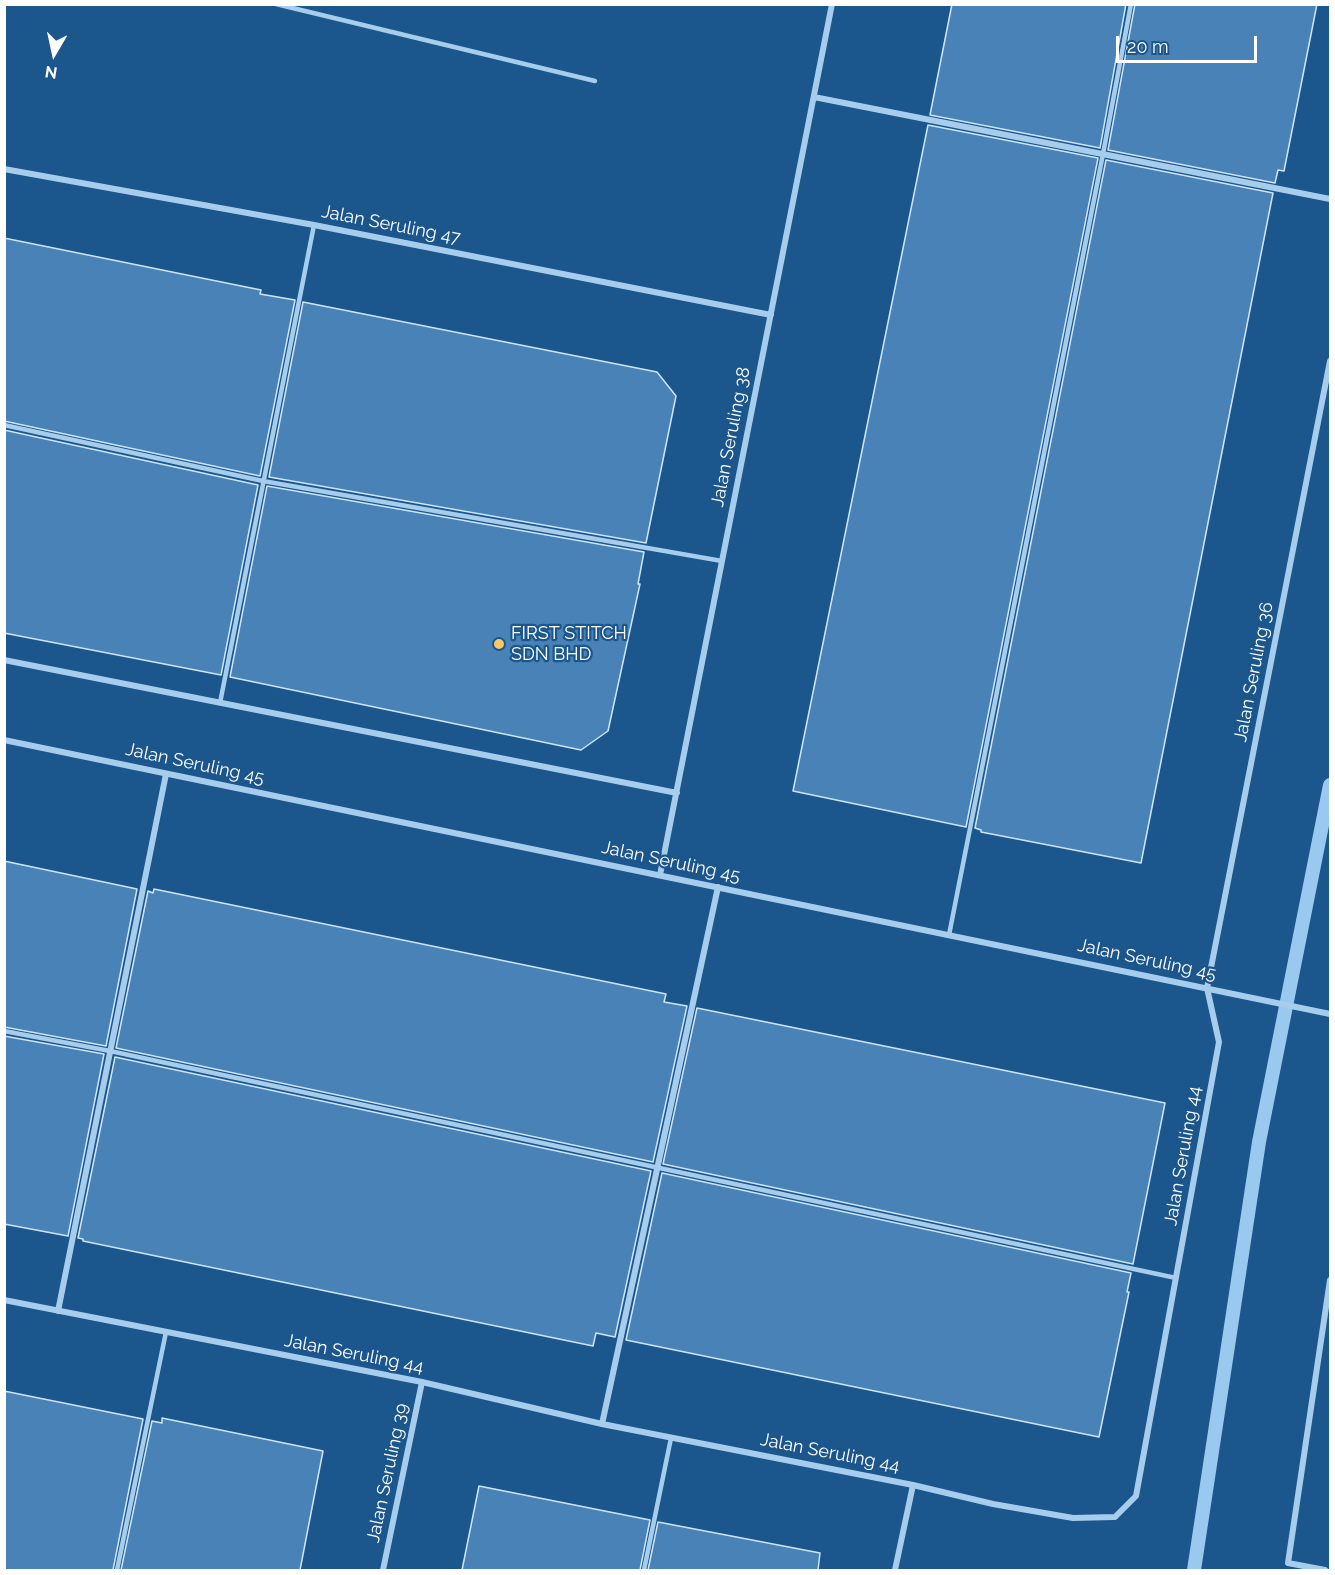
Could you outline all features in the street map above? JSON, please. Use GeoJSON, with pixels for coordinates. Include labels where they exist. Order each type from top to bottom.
{"type":"FeatureCollection","features":[{"type":"Feature","properties":{"kind":"street","name":"Jalan Seruling 38"},"geometry":{"type":"LineString","coordinates":[[660,876],[832,4]]}},
{"type":"Feature","properties":{"kind":"street"},"geometry":{"type":"LineString","coordinates":[[814,97],[1330,199]]}},
{"type":"Feature","properties":{"kind":"street","name":"Jalan Seruling 47"},"geometry":{"type":"LineString","coordinates":[[4,169],[314,225],[771,315]]}},
{"type":"Feature","properties":{"kind":"street","name":"Jalan Seruling 36"},"geometry":{"type":"LineString","coordinates":[[1207,988],[1330,361]]}},
{"type":"Feature","properties":{"kind":"street"},"geometry":{"type":"LineString","coordinates":[[4,660],[677,793]]}},
{"type":"Feature","properties":{"kind":"street","name":"Jalan Seruling 45"},"geometry":{"type":"LineString","coordinates":[[4,740],[1330,1014]]}},
{"type":"Feature","properties":{"kind":"street"},"geometry":{"type":"LineString","coordinates":[[58,1311],[166,774]]}},
{"type":"Feature","properties":{"kind":"street"},"geometry":{"type":"LineString","coordinates":[[602,1424],[718,887]]}},
{"type":"Feature","properties":{"kind":"street","name":"Jalan Seruling 44"},"geometry":{"type":"LineString","coordinates":[[4,1300],[422,1383],[602,1424],[913,1485],[993,1504],[1073,1518],[1115,1517],[1136,1496],[1219,1042],[1207,988]]}},
{"type":"Feature","properties":{"kind":"street"},"geometry":{"type":"LineString","coordinates":[[1325,1570],[1288,1563],[1330,1280]]}},
{"type":"Feature","properties":{"kind":"street","name":"Jalan Seruling 39"},"geometry":{"type":"LineString","coordinates":[[383,1570],[422,1383]]}},
{"type":"Feature","properties":{"kind":"street"},"geometry":{"type":"LineString","coordinates":[[896,1570],[913,1485]]}},
{"type":"Feature","properties":{"kind":"lane"},"geometry":{"type":"LineString","coordinates":[[276,4],[595,81]]}},
{"type":"Feature","properties":{"kind":"lane"},"geometry":{"type":"LineString","coordinates":[[949,935],[1131,4]]}},
{"type":"Feature","properties":{"kind":"lane"},"geometry":{"type":"LineString","coordinates":[[220,703],[314,225]]}},
{"type":"Feature","properties":{"kind":"lane"},"geometry":{"type":"LineString","coordinates":[[4,425],[263,481],[722,561]]}},
{"type":"Feature","properties":{"kind":"lane"},"geometry":{"type":"LineString","coordinates":[[4,1031],[110,1051],[1176,1278]]}},
{"type":"Feature","properties":{"kind":"lane"},"geometry":{"type":"LineString","coordinates":[[117,1570],[166,1332]]}},
{"type":"Feature","properties":{"kind":"lane"},"geometry":{"type":"LineString","coordinates":[[644,1570],[671,1438]]}},
{"type":"Feature","properties":{"kind":"building"},"geometry":{"type":"Polygon","coordinates":[[[952,4],[1126,4],[1100,148],[930,115],[952,4]]]}},
{"type":"Feature","properties":{"kind":"building"},"geometry":{"type":"Polygon","coordinates":[[[1135,4],[1317,4],[1284,171],[1278,170],[1275,183],[1108,150],[1135,4]]]}},
{"type":"Feature","properties":{"kind":"building"},"geometry":{"type":"Polygon","coordinates":[[[928,125],[1098,158],[966,827],[793,791],[928,125]]]}},
{"type":"Feature","properties":{"kind":"building"},"geometry":{"type":"Polygon","coordinates":[[[1106,160],[1273,193],[1141,863],[981,832],[975,828],[1106,160]]]}},
{"type":"Feature","properties":{"kind":"building"},"geometry":{"type":"Polygon","coordinates":[[[4,238],[261,290],[260,294],[295,300],[260,476],[4,421],[4,238]]]}},
{"type":"Feature","properties":{"kind":"building"},"geometry":{"type":"Polygon","coordinates":[[[303,302],[657,372],[676,396],[646,543],[269,477],[303,302]]]}},
{"type":"Feature","properties":{"kind":"building"},"geometry":{"type":"Polygon","coordinates":[[[4,430],[258,485],[221,675],[4,633],[4,430]]]}},
{"type":"Feature","properties":{"kind":"building"},"geometry":{"type":"Polygon","coordinates":[[[267,486],[644,552],[638,584],[640,584],[608,731],[581,750],[230,677],[267,486]]]}},
{"type":"Feature","properties":{"kind":"building"},"geometry":{"type":"Polygon","coordinates":[[[4,861],[137,889],[106,1046],[4,1027],[4,861]]]}},
{"type":"Feature","properties":{"kind":"building"},"geometry":{"type":"Polygon","coordinates":[[[154,889],[666,994],[664,1002],[687,1006],[653,1162],[116,1048],[148,891],[153,893],[154,889]]]}},
{"type":"Feature","properties":{"kind":"building"},"geometry":{"type":"Polygon","coordinates":[[[697,1008],[1165,1103],[1133,1264],[663,1164],[697,1008]]]}},
{"type":"Feature","properties":{"kind":"building"},"geometry":{"type":"Polygon","coordinates":[[[4,1036],[104,1054],[68,1236],[4,1224],[4,1036]]]}},
{"type":"Feature","properties":{"kind":"building"},"geometry":{"type":"Polygon","coordinates":[[[115,1057],[651,1171],[615,1337],[596,1333],[593,1346],[83,1241],[78,1238],[115,1057]]]}},
{"type":"Feature","properties":{"kind":"building"},"geometry":{"type":"Polygon","coordinates":[[[662,1173],[1131,1273],[1099,1437],[626,1340],[662,1173]]]}},
{"type":"Feature","properties":{"kind":"building"},"geometry":{"type":"Polygon","coordinates":[[[4,1391],[143,1419],[113,1570],[4,1570],[4,1391]]]}},
{"type":"Feature","properties":{"kind":"building"},"geometry":{"type":"Polygon","coordinates":[[[162,1418],[323,1451],[300,1570],[121,1570],[152,1421],[162,1423],[162,1418]]]}},
{"type":"Feature","properties":{"kind":"building"},"geometry":{"type":"Polygon","coordinates":[[[479,1486],[650,1520],[640,1570],[462,1570],[479,1486]]]}},
{"type":"Feature","properties":{"kind":"building"},"geometry":{"type":"Polygon","coordinates":[[[658,1522],[820,1553],[818,1570],[648,1570],[658,1522]]]}},
{"type":"Feature","properties":{"kind":"waterway"},"geometry":{"type":"LineString","coordinates":[[1194,1570],[1259,1142],[1330,785]]}},
{"type":"Feature","properties":{"kind":"place","name":"FIRST STITCH SDN BHD"},"geometry":{"type":"Point","coordinates":[499,644]}}]}
